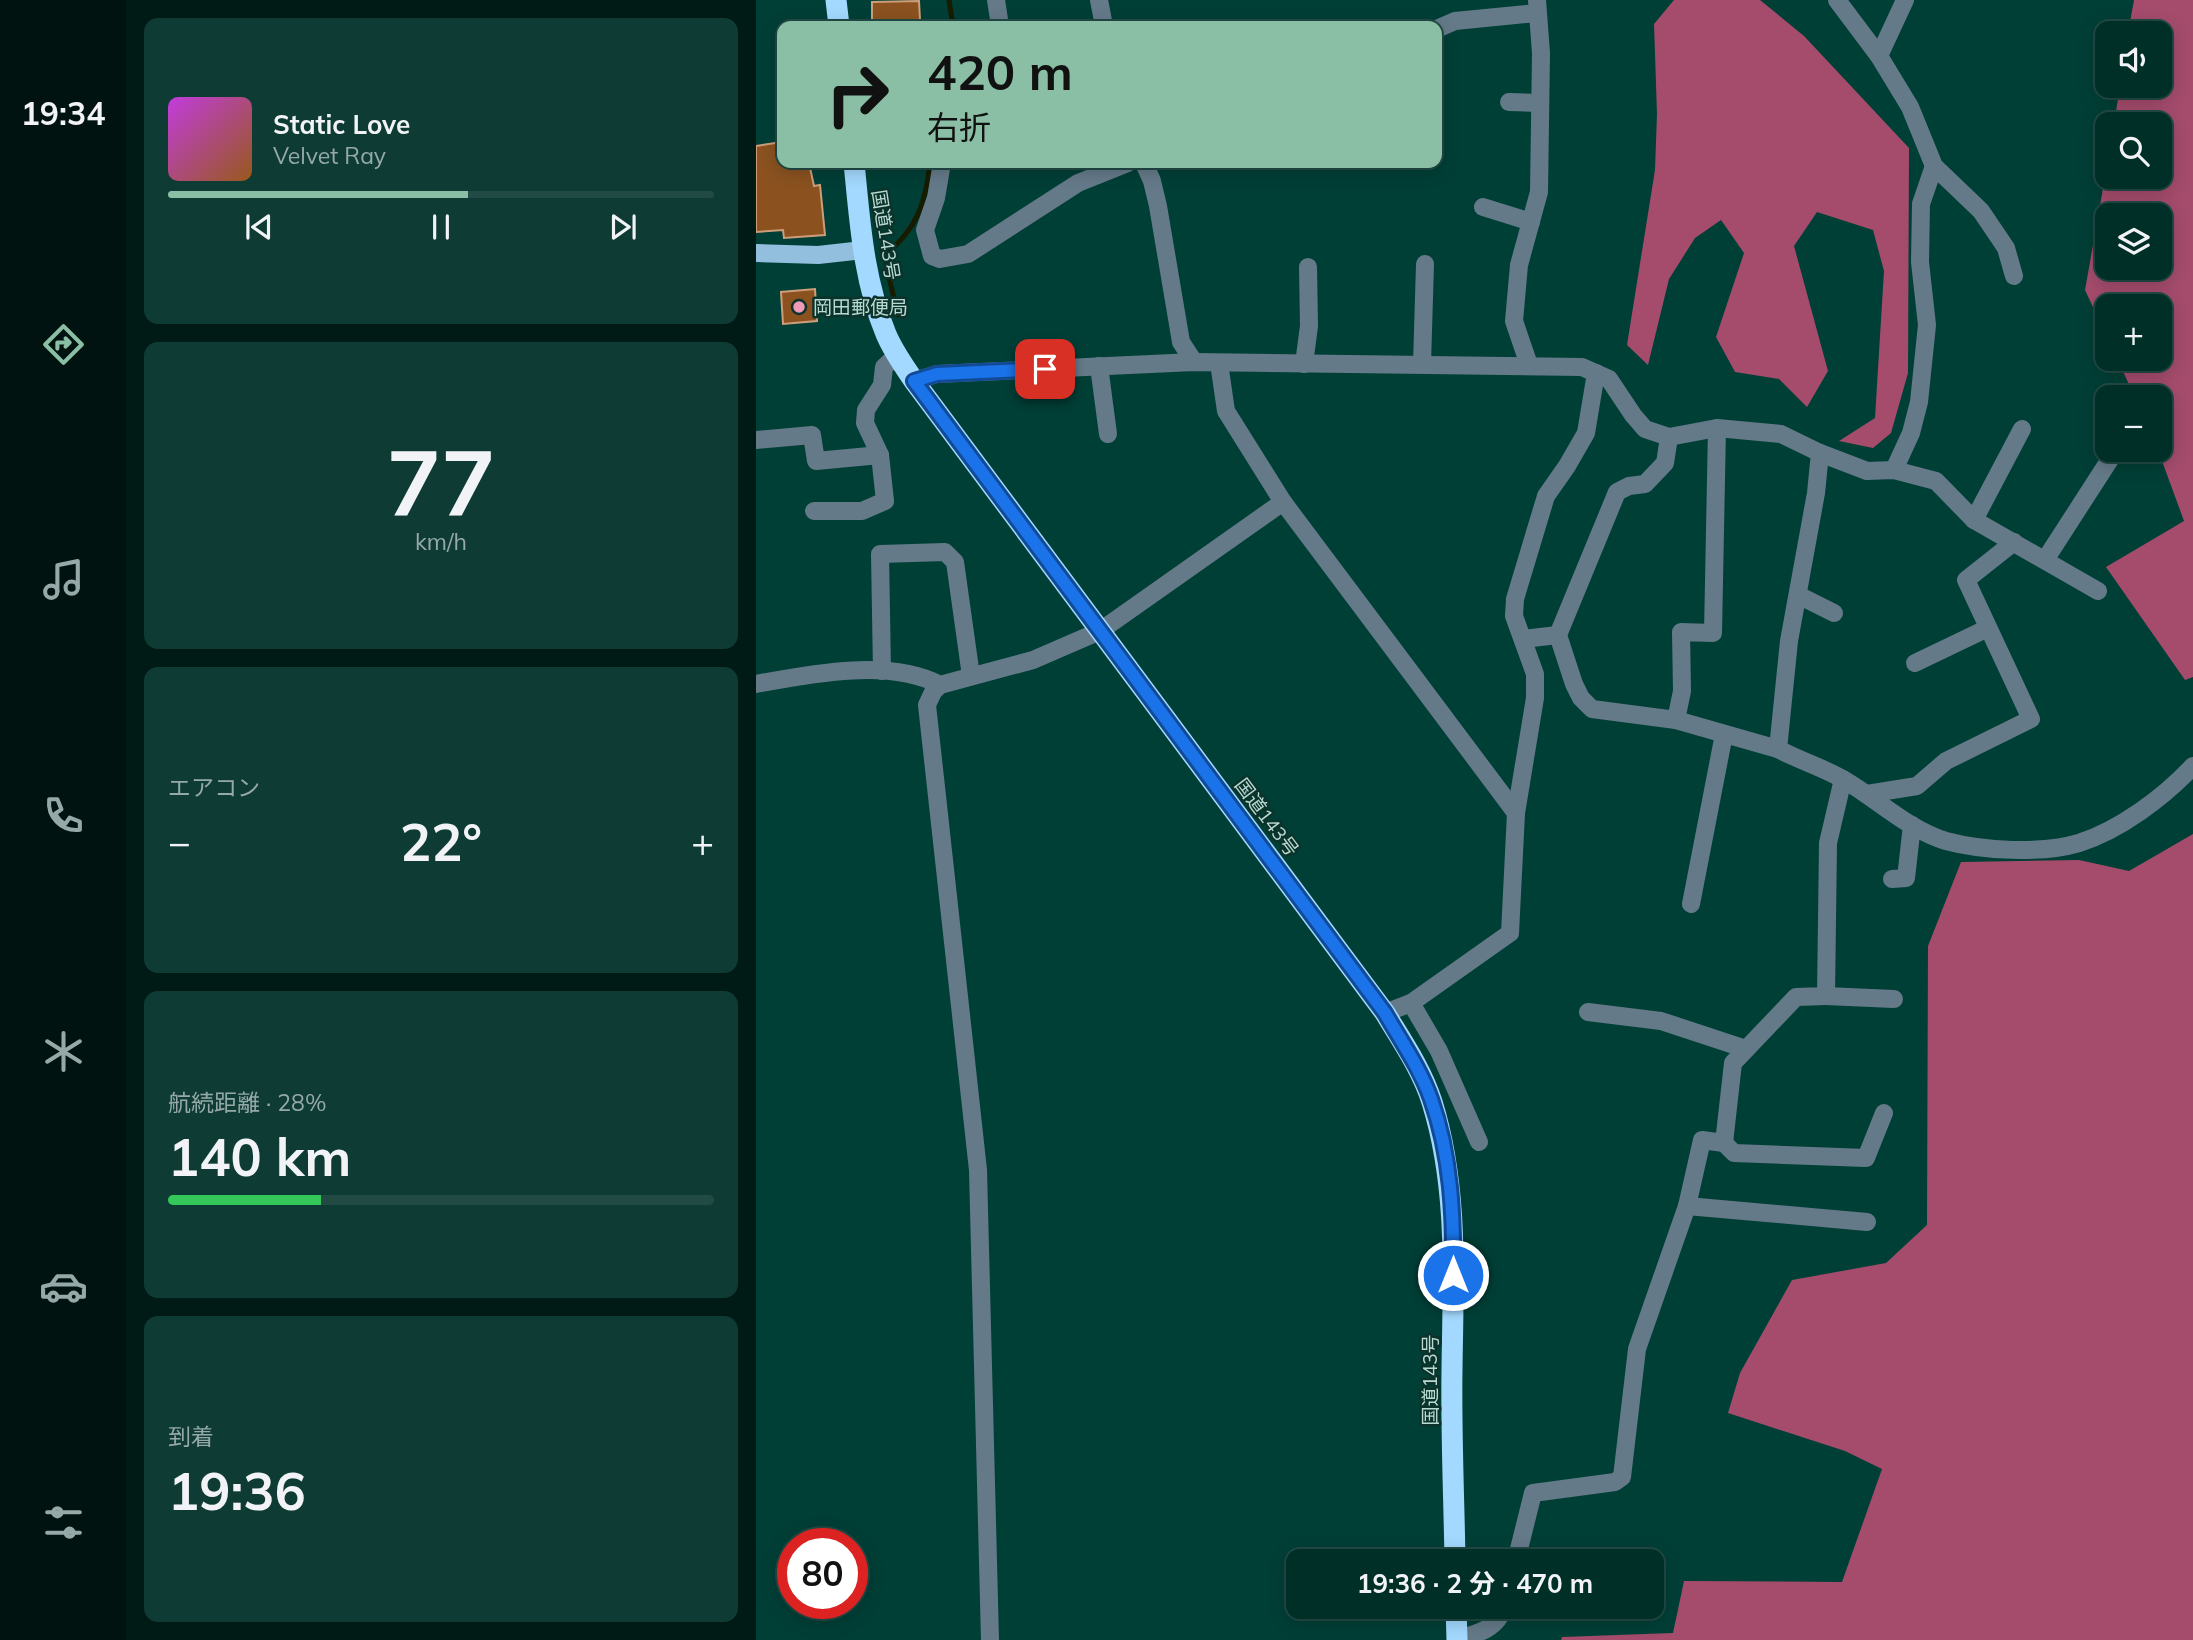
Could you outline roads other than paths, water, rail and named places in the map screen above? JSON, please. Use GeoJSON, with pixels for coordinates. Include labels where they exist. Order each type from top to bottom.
{"type":"FeatureCollection","features":[{"type":"Feature","properties":{"kind":"highway"},"geometry":{"type":"LineString","coordinates":[[836,0],[838,21]]}},
{"type":"Feature","properties":{"kind":"highway","name":"国道143号"},"geometry":{"type":"LineString","coordinates":[[854,168],[863,250],[871,288],[897,355],[1385,1013],[1416,1065],[1431,1098],[1448,1174],[1453,1249],[1455,1549]]}},
{"type":"Feature","properties":{"kind":"highway"},"geometry":{"type":"LineString","coordinates":[[1456,1619],[1457,1639]]}},
{"type":"Feature","properties":{"kind":"main road"},"geometry":{"type":"LineString","coordinates":[[756,253],[818,255],[863,250]]}},
{"type":"Feature","properties":{"kind":"street"},"geometry":{"type":"LineString","coordinates":[[996,0],[999,21]]}},
{"type":"Feature","properties":{"kind":"street"},"geometry":{"type":"LineString","coordinates":[[1099,0],[1103,21]]}},
{"type":"Feature","properties":{"kind":"street"},"geometry":{"type":"LineString","coordinates":[[1837,0],[1879,57],[1910,107],[1934,166],[1981,211],[2006,248],[2014,276]]}},
{"type":"Feature","properties":{"kind":"street"},"geometry":{"type":"LineString","coordinates":[[1879,57],[1905,0]]}},
{"type":"Feature","properties":{"kind":"street"},"geometry":{"type":"LineString","coordinates":[[1442,27],[1455,21],[1537,6],[1541,53],[1539,192],[1519,265],[1514,321],[1530,365]]}},
{"type":"Feature","properties":{"kind":"street"},"geometry":{"type":"LineString","coordinates":[[1509,102],[1540,103]]}},
{"type":"Feature","properties":{"kind":"street"},"geometry":{"type":"LineString","coordinates":[[1894,470],[1911,433],[1919,402],[1927,325],[1920,262],[1921,204],[1934,166]]}},
{"type":"Feature","properties":{"kind":"street"},"geometry":{"type":"LineString","coordinates":[[941,168],[936,198],[925,230],[932,256],[940,259],[968,254],[1078,183],[1116,168]]}},
{"type":"Feature","properties":{"kind":"street"},"geometry":{"type":"LineString","coordinates":[[1146,168],[1158,206],[1181,342],[1194,362]]}},
{"type":"Feature","properties":{"kind":"street"},"geometry":{"type":"LineString","coordinates":[[1483,208],[1531,222]]}},
{"type":"Feature","properties":{"kind":"street"},"geometry":{"type":"LineString","coordinates":[[1422,364],[1425,264]]}},
{"type":"Feature","properties":{"kind":"street"},"geometry":{"type":"LineString","coordinates":[[1304,364],[1309,326],[1308,267]]}},
{"type":"Feature","properties":{"kind":"street"},"geometry":{"type":"LineString","coordinates":[[814,511],[862,511],[885,501],[880,454],[865,423],[866,410],[882,385],[884,367],[897,355]]}},
{"type":"Feature","properties":{"kind":"street"},"geometry":{"type":"LineString","coordinates":[[914,381],[937,374],[1194,362],[1582,367],[1609,379],[1633,415],[1646,429],[1669,437],[1717,428],[1781,434],[1867,471],[1894,470],[1936,481],[1974,520],[2098,592]]}},
{"type":"Feature","properties":{"kind":"street"},"geometry":{"type":"LineString","coordinates":[[1219,363],[1226,411],[1283,502],[1516,813]]}},
{"type":"Feature","properties":{"kind":"street"},"geometry":{"type":"LineString","coordinates":[[1099,366],[1108,434]]}},
{"type":"Feature","properties":{"kind":"street"},"geometry":{"type":"LineString","coordinates":[[1385,1013],[1411,1003],[1510,933],[1516,813],[1535,698],[1535,674],[1514,616],[1515,600],[1546,496],[1586,433],[1596,373]]}},
{"type":"Feature","properties":{"kind":"street"},"geometry":{"type":"LineString","coordinates":[[1676,720],[1682,691],[1681,632],[1713,633],[1717,428]]}},
{"type":"Feature","properties":{"kind":"street"},"geometry":{"type":"LineString","coordinates":[[1974,520],[2022,429]]}},
{"type":"Feature","properties":{"kind":"street"},"geometry":{"type":"LineString","coordinates":[[756,440],[812,435],[816,461],[880,454]]}},
{"type":"Feature","properties":{"kind":"street"},"geometry":{"type":"LineString","coordinates":[[1669,437],[1665,463],[1645,484],[1629,486],[1617,492],[1558,635],[1574,684],[1581,698],[1592,709],[1676,720],[1778,749],[1843,779],[1912,825],[1945,841],[1984,847],[2036,850],[2079,843],[2139,812],[2173,788],[2193,766]]}},
{"type":"Feature","properties":{"kind":"street"},"geometry":{"type":"LineString","coordinates":[[1778,749],[1789,641],[1816,493],[1820,453]]}},
{"type":"Feature","properties":{"kind":"street"},"geometry":{"type":"LineString","coordinates":[[2045,561],[2108,462]]}},
{"type":"Feature","properties":{"kind":"street"},"geometry":{"type":"LineString","coordinates":[[990,1640],[978,1170],[927,705],[940,685],[1033,660],[1100,631],[1283,502]]}},
{"type":"Feature","properties":{"kind":"street"},"geometry":{"type":"LineString","coordinates":[[1867,794],[1917,786],[1946,761],[2031,719],[1966,580],[2014,542]]}},
{"type":"Feature","properties":{"kind":"street"},"geometry":{"type":"LineString","coordinates":[[882,671],[880,554],[945,552],[955,562],[971,676]]}},
{"type":"Feature","properties":{"kind":"street"},"geometry":{"type":"LineString","coordinates":[[1798,595],[1834,612]]}},
{"type":"Feature","properties":{"kind":"street"},"geometry":{"type":"LineString","coordinates":[[1915,663],[1989,628]]}},
{"type":"Feature","properties":{"kind":"street"},"geometry":{"type":"LineString","coordinates":[[1522,639],[1558,635]]}},
{"type":"Feature","properties":{"kind":"street"},"geometry":{"type":"LineString","coordinates":[[756,684],[835,672],[882,671],[923,676],[940,685]]}},
{"type":"Feature","properties":{"kind":"street"},"geometry":{"type":"LineString","coordinates":[[1691,904],[1724,734]]}},
{"type":"Feature","properties":{"kind":"street"},"geometry":{"type":"LineString","coordinates":[[1826,996],[1828,843],[1843,779]]}},
{"type":"Feature","properties":{"kind":"street"},"geometry":{"type":"LineString","coordinates":[[1892,879],[1906,878],[1912,825]]}},
{"type":"Feature","properties":{"kind":"street"},"geometry":{"type":"LineString","coordinates":[[1724,1143],[1733,1063],[1796,997],[1894,999]]}},
{"type":"Feature","properties":{"kind":"street"},"geometry":{"type":"LineString","coordinates":[[1411,1003],[1439,1051],[1479,1142]]}},
{"type":"Feature","properties":{"kind":"street"},"geometry":{"type":"LineString","coordinates":[[1588,1012],[1661,1021],[1746,1049]]}},
{"type":"Feature","properties":{"kind":"street"},"geometry":{"type":"LineString","coordinates":[[1519,1549],[1533,1493],[1615,1482],[1622,1477],[1637,1349],[1687,1206],[1702,1140],[1724,1143],[1734,1153],[1866,1158],[1884,1114]]}},
{"type":"Feature","properties":{"kind":"street"},"geometry":{"type":"LineString","coordinates":[[1687,1206],[1867,1222]]}},
{"type":"Feature","properties":{"kind":"street"},"geometry":{"type":"LineString","coordinates":[[1457,1639],[1484,1633],[1497,1619]]}},
{"type":"Feature","properties":{"kind":"waterway"},"geometry":{"type":"LineString","coordinates":[[949,0],[952,21]]}},
{"type":"Feature","properties":{"kind":"waterway"},"geometry":{"type":"LineString","coordinates":[[898,315],[886,254],[897,245],[918,214],[929,168]]}},
{"type":"Feature","properties":{"kind":"place","name":"岡田郵便局"},"geometry":{"type":"Point","coordinates":[799,307]}}]}
